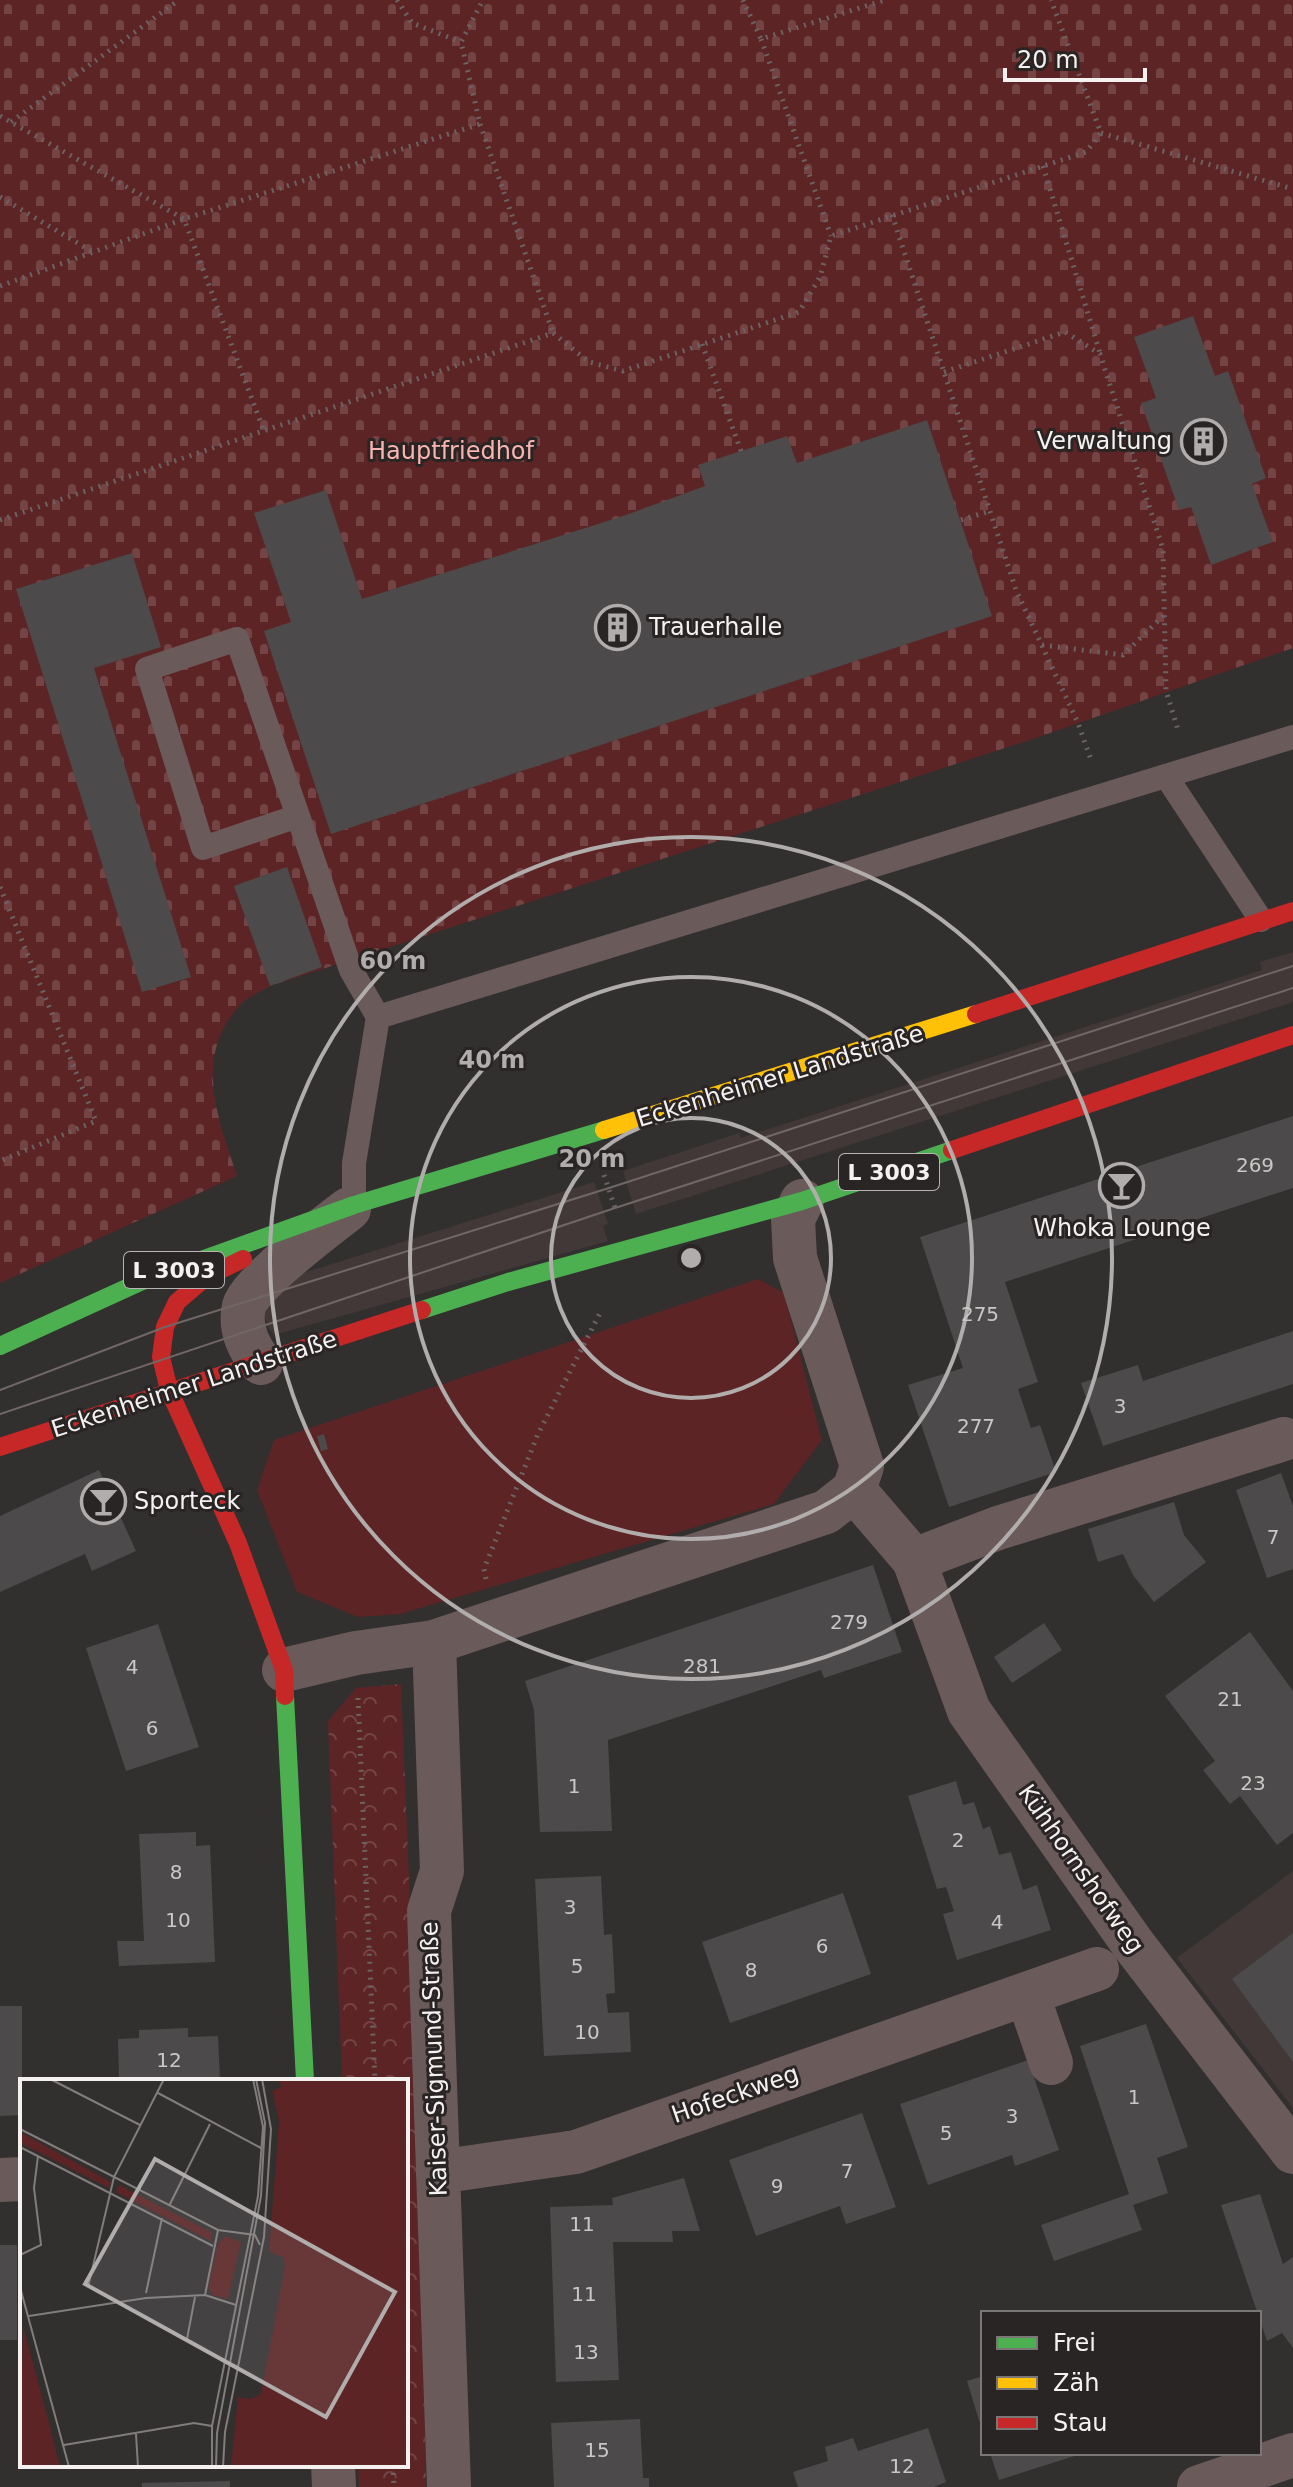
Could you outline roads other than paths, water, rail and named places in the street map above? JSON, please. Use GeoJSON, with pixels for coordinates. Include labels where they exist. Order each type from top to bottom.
{"type":"FeatureCollection","features":[{"type":"Feature","properties":{"kind":"main road","name":"Eckenheimer Landstraße"},"geometry":{"type":"LineString","coordinates":[[0,1346],[140,1282],[1293,911]]}},
{"type":"Feature","properties":{"kind":"main road","name":"Eckenheimer Landstraße"},"geometry":{"type":"LineString","coordinates":[[0,1447],[508,1282],[802,1201],[1293,1035]]}},
{"type":"Feature","properties":{"kind":"main road"},"geometry":{"type":"LineString","coordinates":[[305,2079],[284,1670],[238,1543],[169,1390],[161,1357],[165,1327],[177,1302],[190,1287],[339,1216]]}},
{"type":"Feature","properties":{"kind":"street"},"geometry":{"type":"LineString","coordinates":[[284,1670],[356,1653],[434,1642],[826,1512],[854,1490],[862,1466],[795,1258],[793,1219],[802,1201]]}},
{"type":"Feature","properties":{"kind":"street"},"geometry":{"type":"LineString","coordinates":[[261,1363],[244,1334],[244,1304],[265,1279],[339,1216]]}},
{"type":"Feature","properties":{"kind":"street"},"geometry":{"type":"LineString","coordinates":[[914,1560],[998,1528],[1284,1439]]}},
{"type":"Feature","properties":{"kind":"street","name":"Kühhornshofweg"},"geometry":{"type":"LineString","coordinates":[[854,1490],[914,1560],[969,1711],[1133,1944],[1293,2152]]}},
{"type":"Feature","properties":{"kind":"street","name":"Kaiser-Sigmund-Straße"},"geometry":{"type":"LineString","coordinates":[[434,1642],[442,1871],[429,1911],[449,2487]]}},
{"type":"Feature","properties":{"kind":"street","name":"Hofeckweg"},"geometry":{"type":"LineString","coordinates":[[438,2172],[576,2152],[742,2091],[1028,1996],[1097,1969]]}},
{"type":"Feature","properties":{"kind":"street"},"geometry":{"type":"LineString","coordinates":[[1028,1996],[1051,2063]]}},
{"type":"Feature","properties":{"kind":"street"},"geometry":{"type":"LineString","coordinates":[[0,2180],[20,2179]]}},
{"type":"Feature","properties":{"kind":"street"},"geometry":{"type":"LineString","coordinates":[[1199,2487],[1248,2479],[1293,2455]]}},
{"type":"Feature","properties":{"kind":"street"},"geometry":{"type":"LineString","coordinates":[[333,2467],[334,2487]]}},
{"type":"Feature","properties":{"kind":"lane"},"geometry":{"type":"LineString","coordinates":[[298,816],[203,848],[147,669],[237,639],[298,816],[351,970],[378,1017],[354,1163],[339,1216]]}},
{"type":"Feature","properties":{"kind":"lane"},"geometry":{"type":"LineString","coordinates":[[378,1017],[1293,737]]}},
{"type":"Feature","properties":{"kind":"lane"},"geometry":{"type":"LineString","coordinates":[[1166,776],[1261,920]]}},
{"type":"Feature","properties":{"kind":"tram line"},"geometry":{"type":"LineString","coordinates":[[0,1390],[165,1327],[609,1188],[1293,966]]}},
{"type":"Feature","properties":{"kind":"tram line"},"geometry":{"type":"LineString","coordinates":[[0,1414],[615,1208],[1293,988]]}},
{"type":"Feature","properties":{"kind":"place","name":"Verwaltung"},"geometry":{"type":"Point","coordinates":[1203,441]}},
{"type":"Feature","properties":{"kind":"place","name":"Trauerhalle"},"geometry":{"type":"Point","coordinates":[618,627]}},
{"type":"Feature","properties":{"kind":"place","name":"Whoka Lounge"},"geometry":{"type":"Point","coordinates":[1122,1186]}},
{"type":"Feature","properties":{"kind":"place","name":"Sporteck"},"geometry":{"type":"Point","coordinates":[103,1501]}},
{"type":"Feature","properties":{"kind":"park label","name":"Hauptfriedhof"},"geometry":{"type":"Point","coordinates":[451,451]}}]}
